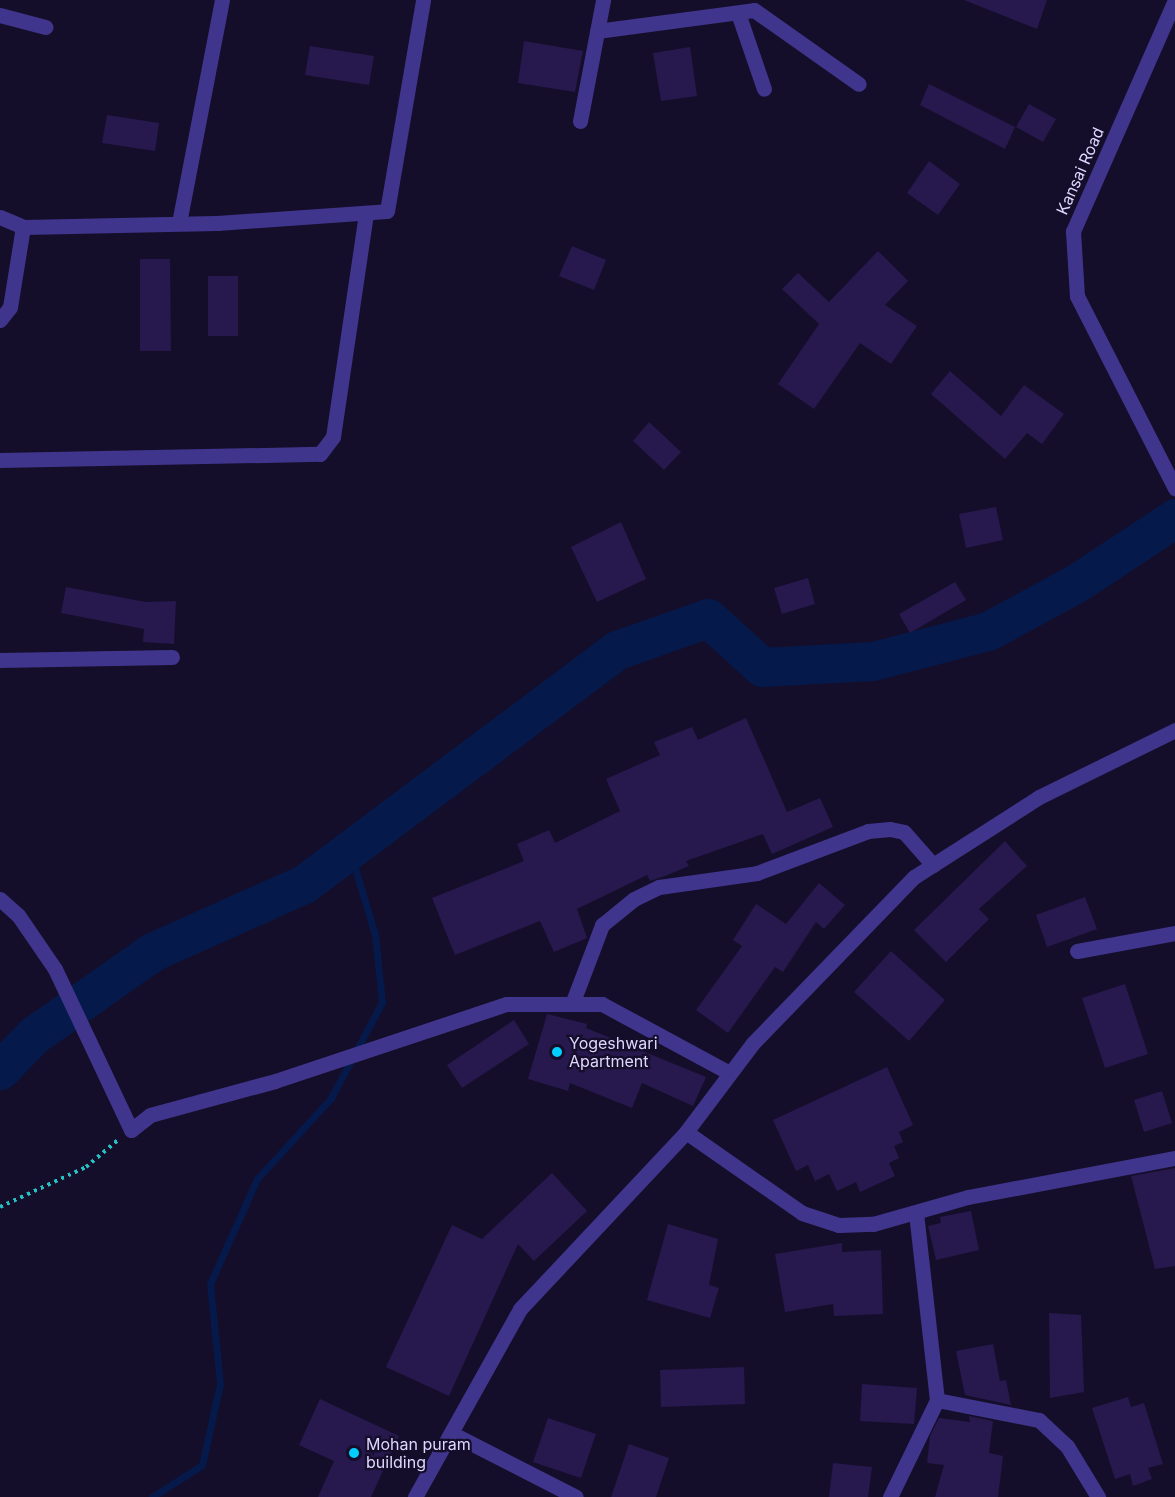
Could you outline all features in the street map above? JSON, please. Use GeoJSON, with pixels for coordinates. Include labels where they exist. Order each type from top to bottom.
{"type":"FeatureCollection","features":[{"type":"Feature","properties":{"kind":"street"},"geometry":{"type":"LineString","coordinates":[[179,223],[222,0]]}},
{"type":"Feature","properties":{"kind":"street"},"geometry":{"type":"LineString","coordinates":[[0,217],[23,227],[179,223],[387,211],[423,0]]}},
{"type":"Feature","properties":{"kind":"street"},"geometry":{"type":"LineString","coordinates":[[580,121],[603,0]]}},
{"type":"Feature","properties":{"kind":"street","name":"Kansai Road"},"geometry":{"type":"LineString","coordinates":[[1171,482],[1077,296],[1073,231],[1175,0]]}},
{"type":"Feature","properties":{"kind":"street"},"geometry":{"type":"LineString","coordinates":[[597,31],[754,10],[769,17],[859,84]]}},
{"type":"Feature","properties":{"kind":"street"},"geometry":{"type":"LineString","coordinates":[[738,13],[764,89]]}},
{"type":"Feature","properties":{"kind":"street"},"geometry":{"type":"LineString","coordinates":[[0,15],[45,27]]}},
{"type":"Feature","properties":{"kind":"street"},"geometry":{"type":"LineString","coordinates":[[0,460],[320,454],[333,437],[366,213]]}},
{"type":"Feature","properties":{"kind":"street"},"geometry":{"type":"LineString","coordinates":[[0,320],[10,307],[23,227]]}},
{"type":"Feature","properties":{"kind":"street"},"geometry":{"type":"LineString","coordinates":[[0,660],[172,657]]}},
{"type":"Feature","properties":{"kind":"street"},"geometry":{"type":"LineString","coordinates":[[415,1497],[520,1309],[686,1132],[728,1072],[914,877],[1039,797],[1175,730]]}},
{"type":"Feature","properties":{"kind":"street"},"geometry":{"type":"LineString","coordinates":[[572,1004],[602,925],[634,898],[659,887],[757,873],[868,831],[890,829],[904,832],[933,865]]}},
{"type":"Feature","properties":{"kind":"street"},"geometry":{"type":"LineString","coordinates":[[0,899],[18,915],[55,969],[102,1060],[130,1130],[150,1115],[326,1064],[507,1004],[602,1004],[728,1072]]}},
{"type":"Feature","properties":{"kind":"street"},"geometry":{"type":"LineString","coordinates":[[1077,951],[1175,933]]}},
{"type":"Feature","properties":{"kind":"street"},"geometry":{"type":"LineString","coordinates":[[686,1132],[802,1213],[840,1225],[916,1214],[968,1197],[1175,1158]]}},
{"type":"Feature","properties":{"kind":"street"},"geometry":{"type":"LineString","coordinates":[[890,1497],[937,1400],[916,1214]]}},
{"type":"Feature","properties":{"kind":"street"},"geometry":{"type":"LineString","coordinates":[[937,1400],[1039,1420],[1067,1446],[1098,1497]]}},
{"type":"Feature","properties":{"kind":"street"},"geometry":{"type":"LineString","coordinates":[[451,1433],[576,1497]]}},
{"type":"Feature","properties":{"kind":"path"},"geometry":{"type":"LineString","coordinates":[[0,1207],[86,1167],[130,1130]]}},
{"type":"Feature","properties":{"kind":"building"},"geometry":{"type":"Polygon","coordinates":[[[964,0],[1047,0],[1037,29],[964,0]]]}},
{"type":"Feature","properties":{"kind":"building"},"geometry":{"type":"Polygon","coordinates":[[[524,41],[583,51],[575,92],[518,83],[524,41]]]}},
{"type":"Feature","properties":{"kind":"building"},"geometry":{"type":"Polygon","coordinates":[[[310,46],[374,56],[369,85],[305,75],[310,46]]]}},
{"type":"Feature","properties":{"kind":"building"},"geometry":{"type":"Polygon","coordinates":[[[690,47],[697,96],[661,101],[653,53],[690,47]]]}},
{"type":"Feature","properties":{"kind":"building"},"geometry":{"type":"Polygon","coordinates":[[[929,84],[1015,127],[1005,149],[920,105],[929,84]]]}},
{"type":"Feature","properties":{"kind":"building"},"geometry":{"type":"Polygon","coordinates":[[[1029,104],[1056,119],[1043,142],[1016,127],[1029,104]]]}},
{"type":"Feature","properties":{"kind":"building"},"geometry":{"type":"Polygon","coordinates":[[[107,115],[159,123],[155,151],[102,143],[107,115]]]}},
{"type":"Feature","properties":{"kind":"building"},"geometry":{"type":"Polygon","coordinates":[[[929,161],[960,184],[938,215],[907,193],[929,161]]]}},
{"type":"Feature","properties":{"kind":"building"},"geometry":{"type":"Polygon","coordinates":[[[572,246],[606,260],[594,290],[559,276],[572,246]]]}},
{"type":"Feature","properties":{"kind":"building"},"geometry":{"type":"Polygon","coordinates":[[[878,251],[908,281],[885,305],[917,326],[891,364],[860,343],[814,409],[778,384],[819,324],[782,289],[798,273],[829,302],[878,251]]]}},
{"type":"Feature","properties":{"kind":"building"},"geometry":{"type":"Polygon","coordinates":[[[140,259],[170,259],[171,351],[140,351],[140,259]]]}},
{"type":"Feature","properties":{"kind":"building"},"geometry":{"type":"Polygon","coordinates":[[[208,276],[238,276],[238,336],[208,336],[208,276]]]}},
{"type":"Feature","properties":{"kind":"building"},"geometry":{"type":"Polygon","coordinates":[[[950,371],[1001,416],[1024,385],[1064,414],[1042,444],[1027,433],[1005,459],[931,394],[950,371]]]}},
{"type":"Feature","properties":{"kind":"building"},"geometry":{"type":"Polygon","coordinates":[[[649,422],[681,452],[664,470],[633,441],[649,422]]]}},
{"type":"Feature","properties":{"kind":"building"},"geometry":{"type":"Polygon","coordinates":[[[996,507],[1003,540],[966,548],[959,514],[996,507]]]}},
{"type":"Feature","properties":{"kind":"building"},"geometry":{"type":"Polygon","coordinates":[[[621,522],[646,579],[597,602],[571,547],[621,522]]]}},
{"type":"Feature","properties":{"kind":"building"},"geometry":{"type":"Polygon","coordinates":[[[808,578],[815,604],[782,614],[774,588],[808,578]]]}},
{"type":"Feature","properties":{"kind":"building"},"geometry":{"type":"Polygon","coordinates":[[[955,582],[966,600],[910,633],[899,614],[955,582]]]}},
{"type":"Feature","properties":{"kind":"building"},"geometry":{"type":"Polygon","coordinates":[[[66,587],[146,602],[176,601],[174,644],[143,642],[144,629],[61,613],[66,587]]]}},
{"type":"Feature","properties":{"kind":"building"},"geometry":{"type":"Polygon","coordinates":[[[746,718],[787,812],[820,798],[833,827],[772,854],[763,834],[686,861],[689,866],[665,876],[650,881],[647,875],[577,909],[587,938],[554,952],[540,921],[455,955],[432,898],[524,861],[517,844],[549,830],[555,843],[620,811],[606,779],[660,755],[654,742],[692,727],[698,740],[746,718]]]}},
{"type":"Feature","properties":{"kind":"building"},"geometry":{"type":"Polygon","coordinates":[[[1005,841],[1027,866],[979,909],[989,919],[946,962],[914,930],[1005,841]]]}},
{"type":"Feature","properties":{"kind":"building"},"geometry":{"type":"Polygon","coordinates":[[[819,883],[845,905],[824,929],[816,922],[783,972],[775,967],[728,1033],[696,1010],[742,946],[733,940],[756,904],[786,924],[819,883]]]}},
{"type":"Feature","properties":{"kind":"building"},"geometry":{"type":"Polygon","coordinates":[[[1085,897],[1097,929],[1047,947],[1036,915],[1085,897]]]}},
{"type":"Feature","properties":{"kind":"building"},"geometry":{"type":"Polygon","coordinates":[[[891,951],[945,1000],[909,1041],[854,992],[891,951]]]}},
{"type":"Feature","properties":{"kind":"building"},"geometry":{"type":"Polygon","coordinates":[[[1125,984],[1148,1054],[1105,1068],[1082,998],[1125,984]]]}},
{"type":"Feature","properties":{"kind":"building"},"geometry":{"type":"Polygon","coordinates":[[[547,1014],[587,1024],[586,1028],[706,1077],[693,1106],[642,1083],[632,1108],[570,1083],[568,1091],[528,1079],[547,1014]]]}},
{"type":"Feature","properties":{"kind":"building"},"geometry":{"type":"Polygon","coordinates":[[[514,1020],[529,1044],[462,1088],[447,1065],[514,1020]]]}},
{"type":"Feature","properties":{"kind":"building"},"geometry":{"type":"Polygon","coordinates":[[[887,1067],[913,1125],[899,1132],[903,1142],[894,1146],[899,1158],[889,1163],[895,1176],[860,1192],[856,1182],[837,1191],[829,1174],[815,1181],[808,1165],[796,1171],[773,1120],[887,1067]]]}},
{"type":"Feature","properties":{"kind":"building"},"geometry":{"type":"Polygon","coordinates":[[[1162,1091],[1172,1123],[1144,1132],[1134,1100],[1162,1091]]]}},
{"type":"Feature","properties":{"kind":"building"},"geometry":{"type":"Polygon","coordinates":[[[1175,1168],[1175,1266],[1155,1269],[1131,1176],[1175,1168]]]}},
{"type":"Feature","properties":{"kind":"building"},"geometry":{"type":"Polygon","coordinates":[[[552,1173],[587,1211],[534,1261],[518,1244],[449,1396],[386,1367],[452,1225],[482,1239],[552,1173]]]}},
{"type":"Feature","properties":{"kind":"building"},"geometry":{"type":"Polygon","coordinates":[[[971,1211],[979,1250],[936,1260],[928,1226],[941,1223],[940,1217],[971,1211]]]}},
{"type":"Feature","properties":{"kind":"building"},"geometry":{"type":"Polygon","coordinates":[[[668,1224],[718,1239],[709,1285],[719,1288],[710,1318],[647,1300],[668,1224]]]}},
{"type":"Feature","properties":{"kind":"building"},"geometry":{"type":"Polygon","coordinates":[[[842,1243],[842,1252],[881,1250],[883,1314],[834,1316],[833,1304],[785,1312],[775,1254],[842,1243]]]}},
{"type":"Feature","properties":{"kind":"building"},"geometry":{"type":"Polygon","coordinates":[[[1049,1313],[1081,1315],[1084,1392],[1050,1398],[1049,1313]]]}},
{"type":"Feature","properties":{"kind":"building"},"geometry":{"type":"Polygon","coordinates":[[[993,1344],[1000,1381],[1006,1380],[1011,1405],[965,1395],[956,1351],[993,1344]]]}},
{"type":"Feature","properties":{"kind":"building"},"geometry":{"type":"Polygon","coordinates":[[[744,1367],[745,1404],[661,1407],[660,1370],[744,1367]]]}},
{"type":"Feature","properties":{"kind":"building"},"geometry":{"type":"Polygon","coordinates":[[[862,1384],[917,1388],[914,1424],[860,1421],[862,1384]]]}},
{"type":"Feature","properties":{"kind":"building"},"geometry":{"type":"Polygon","coordinates":[[[1128,1397],[1131,1407],[1144,1403],[1163,1464],[1148,1468],[1152,1479],[1133,1486],[1130,1474],[1115,1479],[1092,1408],[1128,1397]]]}},
{"type":"Feature","properties":{"kind":"building","name":"Mohan puram building"},"geometry":{"type":"Polygon","coordinates":[[[320,1399],[399,1436],[371,1497],[318,1497],[334,1461],[299,1445],[320,1399]]]}},
{"type":"Feature","properties":{"kind":"building"},"geometry":{"type":"Polygon","coordinates":[[[969,1416],[993,1421],[989,1453],[1003,1456],[998,1497],[935,1497],[944,1465],[927,1463],[930,1436],[939,1418],[970,1422],[969,1416]]]}},
{"type":"Feature","properties":{"kind":"building"},"geometry":{"type":"Polygon","coordinates":[[[548,1418],[596,1434],[581,1478],[533,1462],[548,1418]]]}},
{"type":"Feature","properties":{"kind":"building"},"geometry":{"type":"Polygon","coordinates":[[[629,1444],[669,1458],[656,1497],[611,1497],[629,1444]]]}},
{"type":"Feature","properties":{"kind":"building"},"geometry":{"type":"Polygon","coordinates":[[[833,1463],[872,1467],[868,1497],[829,1497],[833,1463]]]}},
{"type":"Feature","properties":{"kind":"waterway"},"geometry":{"type":"LineString","coordinates":[[0,1070],[34,1035],[152,952],[304,884],[617,650],[708,618],[762,667],[873,661],[988,631],[1075,584],[1175,518]]}},
{"type":"Feature","properties":{"kind":"waterway"},"geometry":{"type":"LineString","coordinates":[[152,1497],[202,1465],[220,1384],[210,1284],[257,1179],[331,1098],[382,1002],[375,935],[350,851]]}},
{"type":"Feature","properties":{"kind":"place","name":"Yogeshwari Apartment"},"geometry":{"type":"Point","coordinates":[557,1052]}},
{"type":"Feature","properties":{"kind":"place","name":"Mohan puram building"},"geometry":{"type":"Point","coordinates":[354,1453]}}]}
